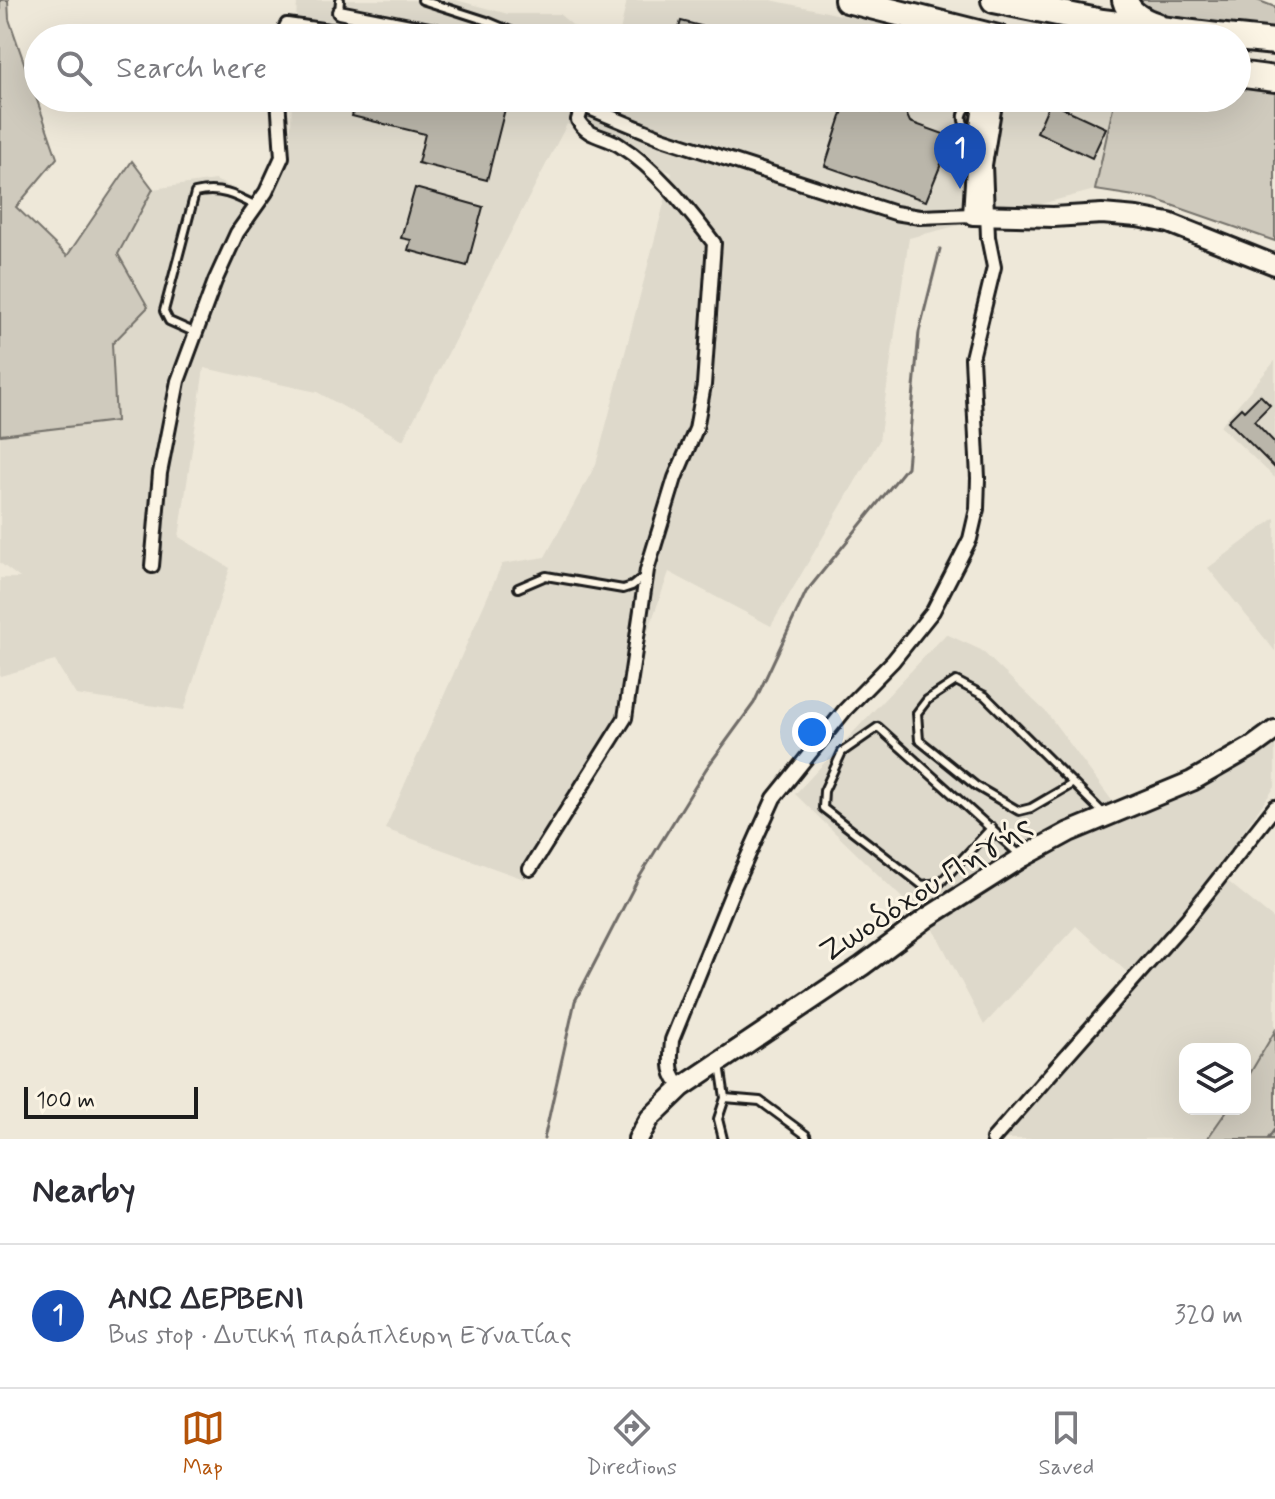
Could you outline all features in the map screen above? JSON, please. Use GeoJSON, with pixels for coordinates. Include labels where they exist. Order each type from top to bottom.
{"type":"FeatureCollection","features":[{"type":"Feature","properties":{"kind":"highway"},"geometry":{"type":"LineString","coordinates":[[847,0],[935,24]]}},
{"type":"Feature","properties":{"kind":"highway"},"geometry":{"type":"LineString","coordinates":[[994,0],[1122,24]]}},
{"type":"Feature","properties":{"kind":"highway"},"geometry":{"type":"LineString","coordinates":[[1062,15],[1085,12],[1101,0]]}},
{"type":"Feature","properties":{"kind":"highway"},"geometry":{"type":"LineString","coordinates":[[1125,0],[1125,5],[1143,21],[1152,24]]}},
{"type":"Feature","properties":{"kind":"highway"},"geometry":{"type":"LineString","coordinates":[[1251,40],[1275,42]]}},
{"type":"Feature","properties":{"kind":"highway"},"geometry":{"type":"LineString","coordinates":[[1251,76],[1275,79]]}},
{"type":"Feature","properties":{"kind":"street"},"geometry":{"type":"LineString","coordinates":[[340,6],[409,24]]}},
{"type":"Feature","properties":{"kind":"street"},"geometry":{"type":"LineString","coordinates":[[152,566],[160,473],[178,381],[232,245],[266,192],[282,157],[279,112]]}},
{"type":"Feature","properties":{"kind":"street"},"geometry":{"type":"LineString","coordinates":[[530,869],[625,718],[647,570],[675,478],[696,429],[707,356],[714,243],[681,201],[640,161],[618,144],[582,127],[578,120],[580,112]]}},
{"type":"Feature","properties":{"kind":"street"},"geometry":{"type":"LineString","coordinates":[[595,112],[662,138],[895,213],[920,217],[1102,214],[1137,217],[1169,223],[1275,265]]}},
{"type":"Feature","properties":{"kind":"street"},"geometry":{"type":"LineString","coordinates":[[682,1087],[673,1079],[670,1067],[672,1040],[774,798],[845,710],[893,661],[933,611],[970,539],[977,509],[978,478],[972,358],[994,267],[981,216],[978,140],[981,112]]}},
{"type":"Feature","properties":{"kind":"street"},"geometry":{"type":"LineString","coordinates":[[981,216],[994,112]]}},
{"type":"Feature","properties":{"kind":"street","name":"Ζωοδόχου Πηγής"},"geometry":{"type":"LineString","coordinates":[[638,1139],[650,1118],[682,1087],[862,966],[928,917],[1069,832],[1192,781],[1275,730]]}},
{"type":"Feature","properties":{"kind":"street"},"geometry":{"type":"LineString","coordinates":[[993,1139],[1187,919],[1275,807]]}},
{"type":"Feature","properties":{"kind":"lane"},"geometry":{"type":"LineString","coordinates":[[422,0],[494,24]]}},
{"type":"Feature","properties":{"kind":"lane"},"geometry":{"type":"LineString","coordinates":[[196,333],[169,321],[164,311],[195,193],[225,191],[256,206]]}},
{"type":"Feature","properties":{"kind":"lane"},"geometry":{"type":"LineString","coordinates":[[518,588],[546,576],[623,589],[632,586],[647,570]]}},
{"type":"Feature","properties":{"kind":"lane"},"geometry":{"type":"LineString","coordinates":[[1072,784],[1031,808],[1019,811],[976,786],[919,740],[917,713],[927,700],[956,681],[985,696],[1106,816]]}},
{"type":"Feature","properties":{"kind":"lane"},"geometry":{"type":"LineString","coordinates":[[992,827],[940,883],[922,885],[823,808],[824,791],[842,752],[878,727],[992,827],[1023,857]]}},
{"type":"Feature","properties":{"kind":"lane"},"geometry":{"type":"LineString","coordinates":[[719,1060],[725,1098],[718,1119],[723,1139]]}},
{"type":"Feature","properties":{"kind":"lane"},"geometry":{"type":"LineString","coordinates":[[725,1098],[760,1101],[806,1135],[807,1139]]}},
{"type":"Feature","properties":{"kind":"shaded area"},"geometry":{"type":"Polygon","coordinates":[[[0,0],[8,0],[9,19],[24,62],[24,112],[41,112],[57,158],[16,207],[67,256],[132,161],[153,189],[118,254],[148,307],[112,344],[116,421],[0,435],[0,0]]]}},
{"type":"Feature","properties":{"kind":"shaded area"},"geometry":{"type":"Polygon","coordinates":[[[456,0],[508,14],[559,14],[571,24],[296,24],[297,2],[456,0]]]}},
{"type":"Feature","properties":{"kind":"shaded area"},"geometry":{"type":"Polygon","coordinates":[[[627,0],[771,0],[882,24],[622,24],[627,0]]]}},
{"type":"Feature","properties":{"kind":"shaded area"},"geometry":{"type":"Polygon","coordinates":[[[1132,0],[1257,0],[1275,7],[1275,32],[1251,29],[1251,24],[1205,24],[1153,18],[1132,0]]]}},
{"type":"Feature","properties":{"kind":"shaded area"},"geometry":{"type":"Polygon","coordinates":[[[1251,85],[1275,88],[1275,241],[1154,199],[1095,190],[1112,112],[1251,112],[1251,85]]]}},
{"type":"Feature","properties":{"kind":"shaded area"},"geometry":{"type":"Polygon","coordinates":[[[291,112],[1112,112],[1095,190],[909,238],[879,441],[771,626],[669,572],[617,719],[524,879],[385,829],[502,564],[545,557],[596,464],[672,173],[567,124],[403,440],[317,392],[204,368],[179,537],[230,568],[184,710],[76,695],[55,661],[0,676],[0,578],[20,578],[0,563],[0,435],[115,421],[112,344],[148,307],[118,254],[153,189],[215,180],[268,203],[290,153],[291,112]]]}},
{"type":"Feature","properties":{"kind":"shaded area"},"geometry":{"type":"Polygon","coordinates":[[[1275,361],[1275,478],[1220,426],[1275,361]]]}},
{"type":"Feature","properties":{"kind":"shaded area"},"geometry":{"type":"Polygon","coordinates":[[[1275,518],[1275,651],[1208,568],[1275,518]]]}},
{"type":"Feature","properties":{"kind":"shaded area"},"geometry":{"type":"Polygon","coordinates":[[[946,634],[981,650],[1047,713],[1119,810],[1275,732],[1275,787],[1215,871],[1275,920],[1275,1031],[1251,1072],[1251,1043],[1179,1043],[1179,1115],[1224,1115],[1207,1139],[982,1139],[1128,973],[1076,926],[984,1025],[933,928],[795,794],[946,634]]]}},
{"type":"Feature","properties":{"kind":"shaded area"},"geometry":{"type":"Polygon","coordinates":[[[1275,1031],[1275,1139],[1207,1139],[1224,1115],[1251,1115],[1251,1072],[1275,1031]]]}},
{"type":"Feature","properties":{"kind":"building"},"geometry":{"type":"Polygon","coordinates":[[[353,112],[504,112],[487,180],[418,163],[425,134],[352,116],[353,112]]]}},
{"type":"Feature","properties":{"kind":"building"},"geometry":{"type":"Polygon","coordinates":[[[842,112],[906,112],[910,122],[952,137],[926,201],[825,166],[842,112]]]}},
{"type":"Feature","properties":{"kind":"building"},"geometry":{"type":"Polygon","coordinates":[[[1046,112],[1072,112],[1106,128],[1092,158],[1037,132],[1046,112]]]}},
{"type":"Feature","properties":{"kind":"building"},"geometry":{"type":"Polygon","coordinates":[[[415,188],[483,207],[467,266],[408,250],[411,240],[401,238],[415,188]]]}},
{"type":"Feature","properties":{"kind":"building"},"geometry":{"type":"Polygon","coordinates":[[[1260,395],[1270,405],[1254,421],[1275,443],[1275,468],[1228,421],[1260,395]]]}},
{"type":"Feature","properties":{"kind":"waterway"},"geometry":{"type":"LineString","coordinates":[[544,1139],[575,1001],[637,881],[706,769],[754,703],[806,592],[907,467],[919,332],[940,249]]}},
{"type":"Feature","properties":{"kind":"waterway"},"geometry":{"type":"LineString","coordinates":[[1268,1139],[1275,1129]]}},
{"type":"Feature","properties":{"kind":"place","name":"ΑΝΩ ΔΕΡΒΕΝΙ"},"geometry":{"type":"Point","coordinates":[960,189]}}]}
